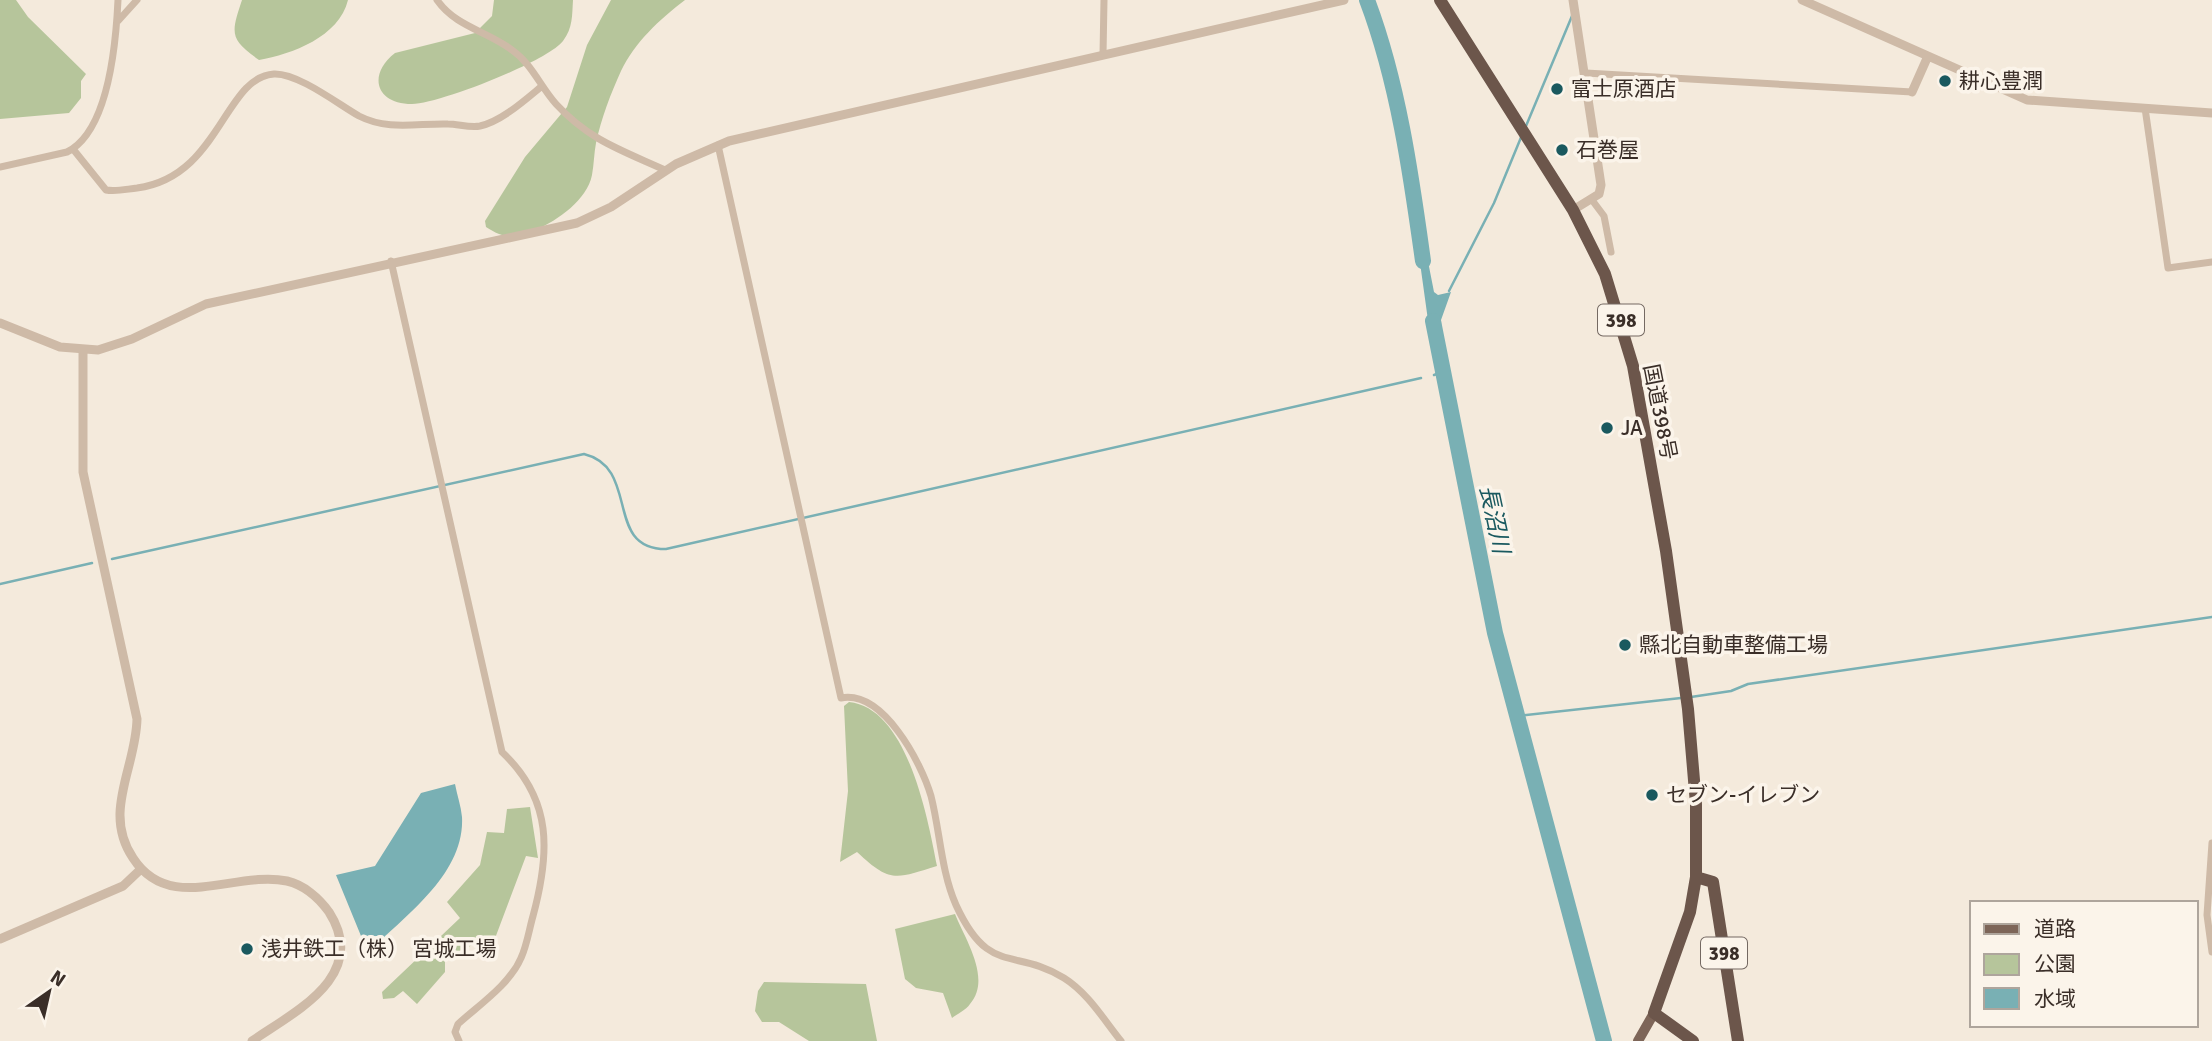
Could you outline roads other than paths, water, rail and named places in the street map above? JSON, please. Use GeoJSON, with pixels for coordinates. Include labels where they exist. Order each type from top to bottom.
{"type":"FeatureCollection","features":[{"type":"Feature","properties":{"kind":"highway","name":"国道398号"},"geometry":{"type":"LineString","coordinates":[[1440,0],[1573,210],[1605,274],[1633,366],[1666,551],[1688,709],[1696,804],[1696,877],[1682,938],[1654,1013]]}},
{"type":"Feature","properties":{"kind":"highway","name":"398"},"geometry":{"type":"LineString","coordinates":[[1696,877],[1713,882],[1738,1041]]}},
{"type":"Feature","properties":{"kind":"highway"},"geometry":{"type":"LineString","coordinates":[[1654,1013],[1693,1041]]}},
{"type":"Feature","properties":{"kind":"main road"},"geometry":{"type":"LineString","coordinates":[[1638,1041],[1654,1013]]}},
{"type":"Feature","properties":{"kind":"street"},"geometry":{"type":"LineString","coordinates":[[0,167],[74,149],[102,107],[117,22],[118,0]]}},
{"type":"Feature","properties":{"kind":"street"},"geometry":{"type":"LineString","coordinates":[[117,22],[137,0]]}},
{"type":"Feature","properties":{"kind":"street"},"geometry":{"type":"LineString","coordinates":[[437,0],[464,26],[512,49],[534,70],[542,86],[572,121],[593,138],[664,170]]}},
{"type":"Feature","properties":{"kind":"street"},"geometry":{"type":"LineString","coordinates":[[1103,55],[1104,0]]}},
{"type":"Feature","properties":{"kind":"street"},"geometry":{"type":"LineString","coordinates":[[0,323],[60,347],[83,351],[124,342],[206,304],[391,261],[577,223],[611,207],[664,170],[718,145],[1344,0]]}},
{"type":"Feature","properties":{"kind":"street"},"geometry":{"type":"LineString","coordinates":[[1573,0],[1601,184],[1592,200],[1573,210]]}},
{"type":"Feature","properties":{"kind":"street"},"geometry":{"type":"LineString","coordinates":[[1802,0],[2027,100],[2212,113]]}},
{"type":"Feature","properties":{"kind":"street"},"geometry":{"type":"LineString","coordinates":[[1586,73],[1912,92],[1928,56]]}},
{"type":"Feature","properties":{"kind":"street"},"geometry":{"type":"LineString","coordinates":[[74,149],[106,190],[144,187],[167,180],[201,154],[243,89],[256,79],[272,74],[290,76],[362,118],[406,127],[448,124],[478,127],[506,112],[542,86]]}},
{"type":"Feature","properties":{"kind":"street"},"geometry":{"type":"LineString","coordinates":[[2145,108],[2168,268],[2212,262]]}},
{"type":"Feature","properties":{"kind":"street"},"geometry":{"type":"LineString","coordinates":[[718,145],[841,698],[861,699],[879,708],[918,766],[930,795],[954,901],[976,940],[992,953],[1064,978],[1082,992],[1121,1041]]}},
{"type":"Feature","properties":{"kind":"street"},"geometry":{"type":"LineString","coordinates":[[1592,200],[1604,216],[1611,252]]}},
{"type":"Feature","properties":{"kind":"street"},"geometry":{"type":"LineString","coordinates":[[391,261],[502,752],[521,770],[527,782],[543,820],[545,840],[541,884],[521,959],[511,974],[458,1024],[455,1032],[459,1041]]}},
{"type":"Feature","properties":{"kind":"street"},"geometry":{"type":"LineString","coordinates":[[83,351],[83,472],[137,719],[134,746],[120,799],[119,822],[126,846],[141,869],[166,884],[194,889],[270,879],[289,881],[304,888],[326,909],[338,936],[336,966],[330,981],[304,1007],[252,1041]]}},
{"type":"Feature","properties":{"kind":"street"},"geometry":{"type":"LineString","coordinates":[[2212,843],[2207,915],[2212,952]]}},
{"type":"Feature","properties":{"kind":"street"},"geometry":{"type":"LineString","coordinates":[[0,939],[123,886],[141,869]]}},
{"type":"Feature","properties":{"kind":"water"},"geometry":{"type":"Polygon","coordinates":[[[1417,241],[1424,241],[1434,292],[1438,295],[1451,292],[1441,320],[1442,340],[1431,342],[1417,241]]]}},
{"type":"Feature","properties":{"kind":"water"},"geometry":{"type":"Polygon","coordinates":[[[455,784],[462,817],[454,858],[430,893],[368,953],[336,875],[375,866],[421,793],[455,784]]]}},
{"type":"Feature","properties":{"kind":"waterway","name":"長沼川"},"geometry":{"type":"LineString","coordinates":[[1367,0],[1395,96],[1423,261]]}},
{"type":"Feature","properties":{"kind":"waterway"},"geometry":{"type":"LineString","coordinates":[[1526,126],[1572,16]]}},
{"type":"Feature","properties":{"kind":"waterway"},"geometry":{"type":"LineString","coordinates":[[1449,291],[1494,203],[1522,135]]}},
{"type":"Feature","properties":{"kind":"waterway","name":"長沼川"},"geometry":{"type":"LineString","coordinates":[[1433,321],[1495,633],[1604,1041]]}},
{"type":"Feature","properties":{"kind":"waterway"},"geometry":{"type":"LineString","coordinates":[[1434,375],[1442,372]]}},
{"type":"Feature","properties":{"kind":"waterway"},"geometry":{"type":"LineString","coordinates":[[112,559],[584,454],[601,462],[612,475],[627,523],[635,536],[647,545],[666,549],[1421,378]]}},
{"type":"Feature","properties":{"kind":"waterway"},"geometry":{"type":"LineString","coordinates":[[0,584],[92,563]]}},
{"type":"Feature","properties":{"kind":"waterway"},"geometry":{"type":"LineString","coordinates":[[1691,697],[1731,691],[1748,684],[2212,617]]}},
{"type":"Feature","properties":{"kind":"waterway"},"geometry":{"type":"LineString","coordinates":[[1517,716],[1681,698]]}},
{"type":"Feature","properties":{"kind":"place","name":"耕心豊潤"},"geometry":{"type":"Point","coordinates":[1945,81]}},
{"type":"Feature","properties":{"kind":"place","name":"富士原酒店"},"geometry":{"type":"Point","coordinates":[1557,89]}},
{"type":"Feature","properties":{"kind":"place","name":"石巻屋"},"geometry":{"type":"Point","coordinates":[1562,150]}},
{"type":"Feature","properties":{"kind":"place","name":"JA"},"geometry":{"type":"Point","coordinates":[1607,428]}},
{"type":"Feature","properties":{"kind":"place","name":"縣北自動車整備工場"},"geometry":{"type":"Point","coordinates":[1625,645]}},
{"type":"Feature","properties":{"kind":"place","name":"セブン-イレブン"},"geometry":{"type":"Point","coordinates":[1652,795]}},
{"type":"Feature","properties":{"kind":"place","name":"浅井鉄工（株） 宮城工場"},"geometry":{"type":"Point","coordinates":[247,949]}}]}
